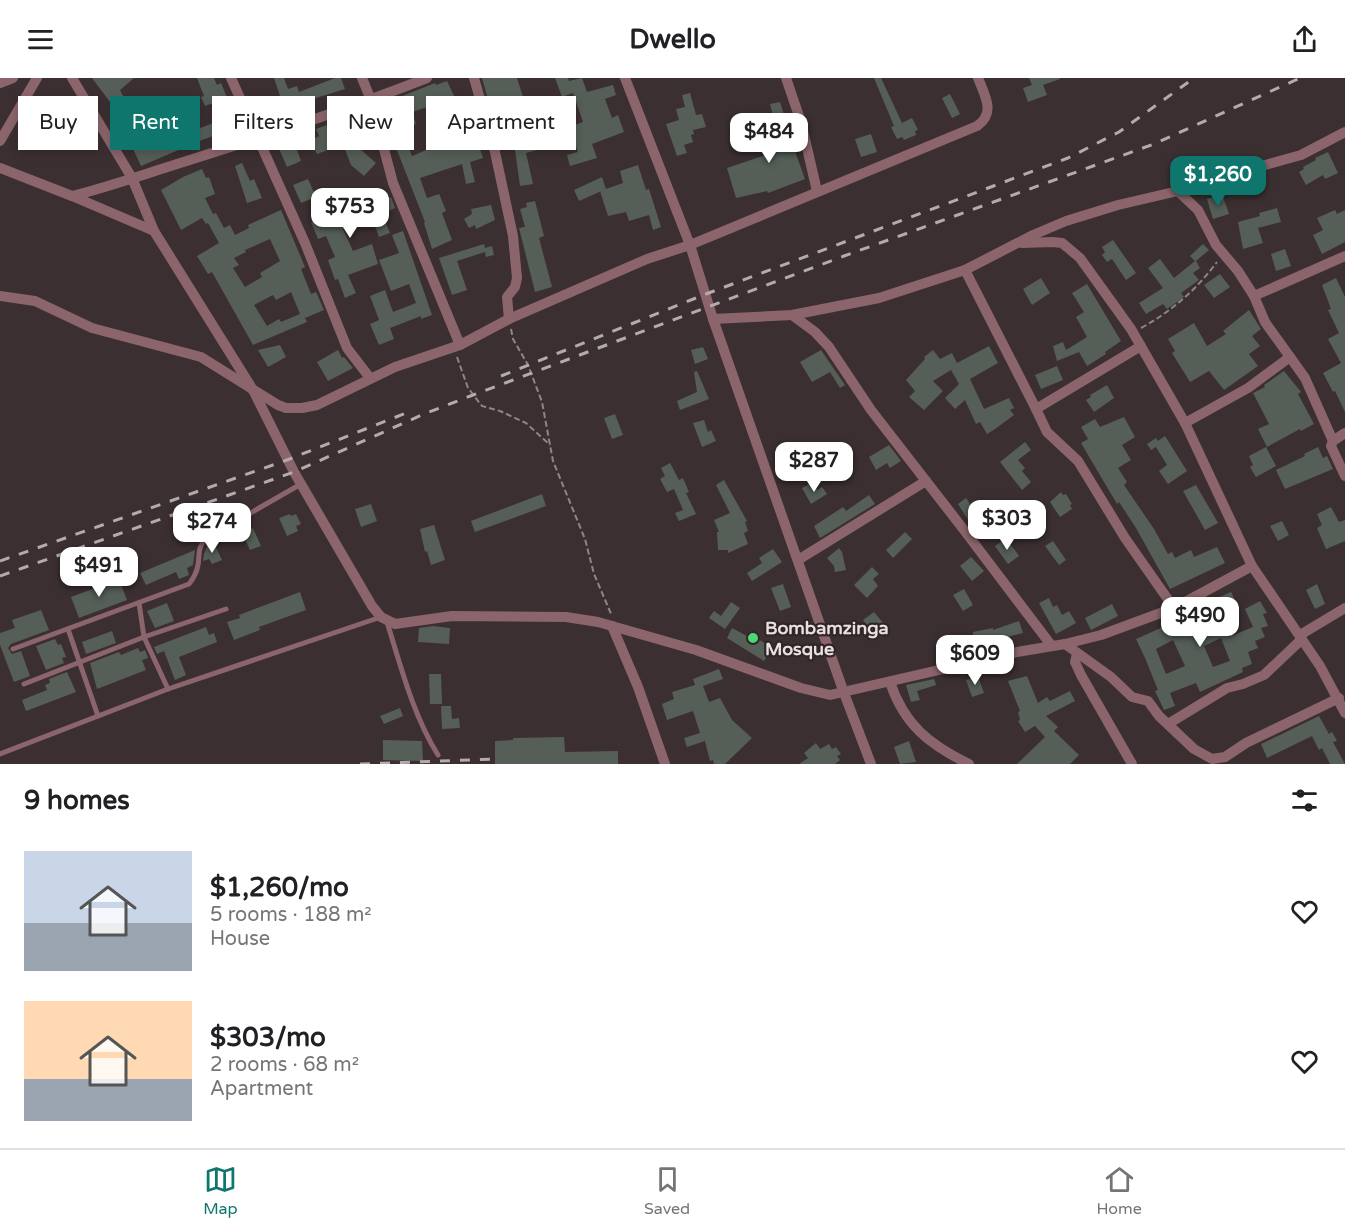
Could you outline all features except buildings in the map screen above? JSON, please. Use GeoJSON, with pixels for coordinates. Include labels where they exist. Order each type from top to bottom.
{"type":"FeatureCollection","features":[{"type":"Feature","properties":{"kind":"street"},"geometry":{"type":"LineString","coordinates":[[0,83],[13,78]]}},
{"type":"Feature","properties":{"kind":"street"},"geometry":{"type":"LineString","coordinates":[[0,141],[37,78]]}},
{"type":"Feature","properties":{"kind":"street"},"geometry":{"type":"LineString","coordinates":[[72,78],[132,178],[154,231],[253,390],[301,484],[372,606],[384,619],[395,624],[452,616],[566,617],[614,627],[696,650],[830,695],[1051,645],[1065,644],[1124,628],[1174,608],[1252,566]]}},
{"type":"Feature","properties":{"kind":"street"},"geometry":{"type":"LineString","coordinates":[[231,78],[239,96]]}},
{"type":"Feature","properties":{"kind":"street"},"geometry":{"type":"LineString","coordinates":[[362,78],[369,96]]}},
{"type":"Feature","properties":{"kind":"street"},"geometry":{"type":"LineString","coordinates":[[381,96],[427,78]]}},
{"type":"Feature","properties":{"kind":"street"},"geometry":{"type":"LineString","coordinates":[[474,78],[495,152],[513,236],[517,278],[515,287],[507,297],[510,319]]}},
{"type":"Feature","properties":{"kind":"street"},"geometry":{"type":"LineString","coordinates":[[625,78],[690,245],[713,319],[871,764]]}},
{"type":"Feature","properties":{"kind":"street"},"geometry":{"type":"LineString","coordinates":[[786,78],[801,122],[817,191]]}},
{"type":"Feature","properties":{"kind":"street"},"geometry":{"type":"LineString","coordinates":[[0,296],[35,301],[92,328],[201,357],[286,408],[316,405],[395,367],[457,346],[510,319],[647,259],[690,245],[977,126],[987,117],[987,104],[978,78]]}},
{"type":"Feature","properties":{"kind":"street"},"geometry":{"type":"LineString","coordinates":[[713,319],[792,315],[879,298],[965,270],[1033,235],[1066,221],[1301,156],[1345,132]]}},
{"type":"Feature","properties":{"kind":"street"},"geometry":{"type":"LineString","coordinates":[[72,196],[108,187],[223,150]]}},
{"type":"Feature","properties":{"kind":"street"},"geometry":{"type":"LineString","coordinates":[[264,150],[305,243],[333,318],[347,348],[370,378]]}},
{"type":"Feature","properties":{"kind":"street"},"geometry":{"type":"LineString","coordinates":[[384,150],[393,183],[457,346]]}},
{"type":"Feature","properties":{"kind":"street"},"geometry":{"type":"LineString","coordinates":[[0,168],[154,231]]}},
{"type":"Feature","properties":{"kind":"street"},"geometry":{"type":"LineString","coordinates":[[1178,191],[1198,210],[1222,255],[1238,271],[1254,296],[1265,322],[1305,378],[1333,441],[1333,450],[1345,476]]}},
{"type":"Feature","properties":{"kind":"street"},"geometry":{"type":"LineString","coordinates":[[1020,243],[1053,242],[1062,243],[1067,247],[1080,258],[1142,346],[1185,423],[1252,566],[1301,637],[1339,698],[1345,713]]}},
{"type":"Feature","properties":{"kind":"street"},"geometry":{"type":"LineString","coordinates":[[1254,296],[1345,256]]}},
{"type":"Feature","properties":{"kind":"street"},"geometry":{"type":"LineString","coordinates":[[965,270],[1047,432],[1078,461],[1125,538],[1174,608]]}},
{"type":"Feature","properties":{"kind":"street"},"geometry":{"type":"LineString","coordinates":[[0,286],[19,298]]}},
{"type":"Feature","properties":{"kind":"street"},"geometry":{"type":"LineString","coordinates":[[792,315],[815,332],[829,347],[871,410],[1051,645]]}},
{"type":"Feature","properties":{"kind":"street"},"geometry":{"type":"LineString","coordinates":[[1036,409],[1142,346]]}},
{"type":"Feature","properties":{"kind":"street"},"geometry":{"type":"LineString","coordinates":[[1185,423],[1248,388],[1290,357]]}},
{"type":"Feature","properties":{"kind":"street"},"geometry":{"type":"LineString","coordinates":[[1333,441],[1345,433]]}},
{"type":"Feature","properties":{"kind":"street"},"geometry":{"type":"LineString","coordinates":[[798,560],[926,481]]}},
{"type":"Feature","properties":{"kind":"street"},"geometry":{"type":"LineString","coordinates":[[1168,724],[1227,688],[1264,675],[1301,637],[1345,608]]}},
{"type":"Feature","properties":{"kind":"street"},"geometry":{"type":"LineString","coordinates":[[614,627],[665,764]]}},
{"type":"Feature","properties":{"kind":"street"},"geometry":{"type":"LineString","coordinates":[[1065,644],[1106,673],[1132,697],[1148,701],[1159,716],[1194,749],[1208,758],[1217,759],[1230,755],[1246,743],[1339,698]]}},
{"type":"Feature","properties":{"kind":"street"},"geometry":{"type":"LineString","coordinates":[[1077,654],[1075,662],[1081,675],[1132,764]]}},
{"type":"Feature","properties":{"kind":"street"},"geometry":{"type":"LineString","coordinates":[[890,682],[900,707],[931,742],[941,750],[969,764]]}},
{"type":"Feature","properties":{"kind":"lane"},"geometry":{"type":"LineString","coordinates":[[13,649],[189,584],[198,565],[200,544],[301,484]]}},
{"type":"Feature","properties":{"kind":"lane"},"geometry":{"type":"LineString","coordinates":[[139,603],[144,638],[168,689]]}},
{"type":"Feature","properties":{"kind":"lane"},"geometry":{"type":"LineString","coordinates":[[24,684],[226,609]]}},
{"type":"Feature","properties":{"kind":"lane"},"geometry":{"type":"LineString","coordinates":[[0,754],[168,689],[384,619],[423,729],[438,755]]}},
{"type":"Feature","properties":{"kind":"lane"},"geometry":{"type":"LineString","coordinates":[[68,629],[98,716]]}},
{"type":"Feature","properties":{"kind":"path"},"geometry":{"type":"LineString","coordinates":[[1133,333],[1175,307],[1195,289],[1222,255]]}},
{"type":"Feature","properties":{"kind":"path"},"geometry":{"type":"LineString","coordinates":[[510,319],[513,339],[528,365],[542,402],[553,461],[585,539],[594,574],[614,627]]}},
{"type":"Feature","properties":{"kind":"path"},"geometry":{"type":"LineString","coordinates":[[457,346],[468,388],[479,402],[485,407],[526,423],[550,445]]}},
{"type":"Feature","properties":{"kind":"railway"},"geometry":{"type":"LineString","coordinates":[[501,376],[706,294],[1068,158],[1119,132],[1194,78]]}},
{"type":"Feature","properties":{"kind":"railway"},"geometry":{"type":"LineString","coordinates":[[0,576],[294,472],[424,414],[473,395],[844,256],[1154,144],[1300,78]]}},
{"type":"Feature","properties":{"kind":"railway"},"geometry":{"type":"LineString","coordinates":[[0,561],[287,460],[406,413]]}},
{"type":"Feature","properties":{"kind":"railway"},"geometry":{"type":"LineString","coordinates":[[360,764],[495,759]]}},
{"type":"Feature","properties":{"kind":"place","name":"Bombamzinga Mosque"},"geometry":{"type":"Point","coordinates":[753,638]}}]}
